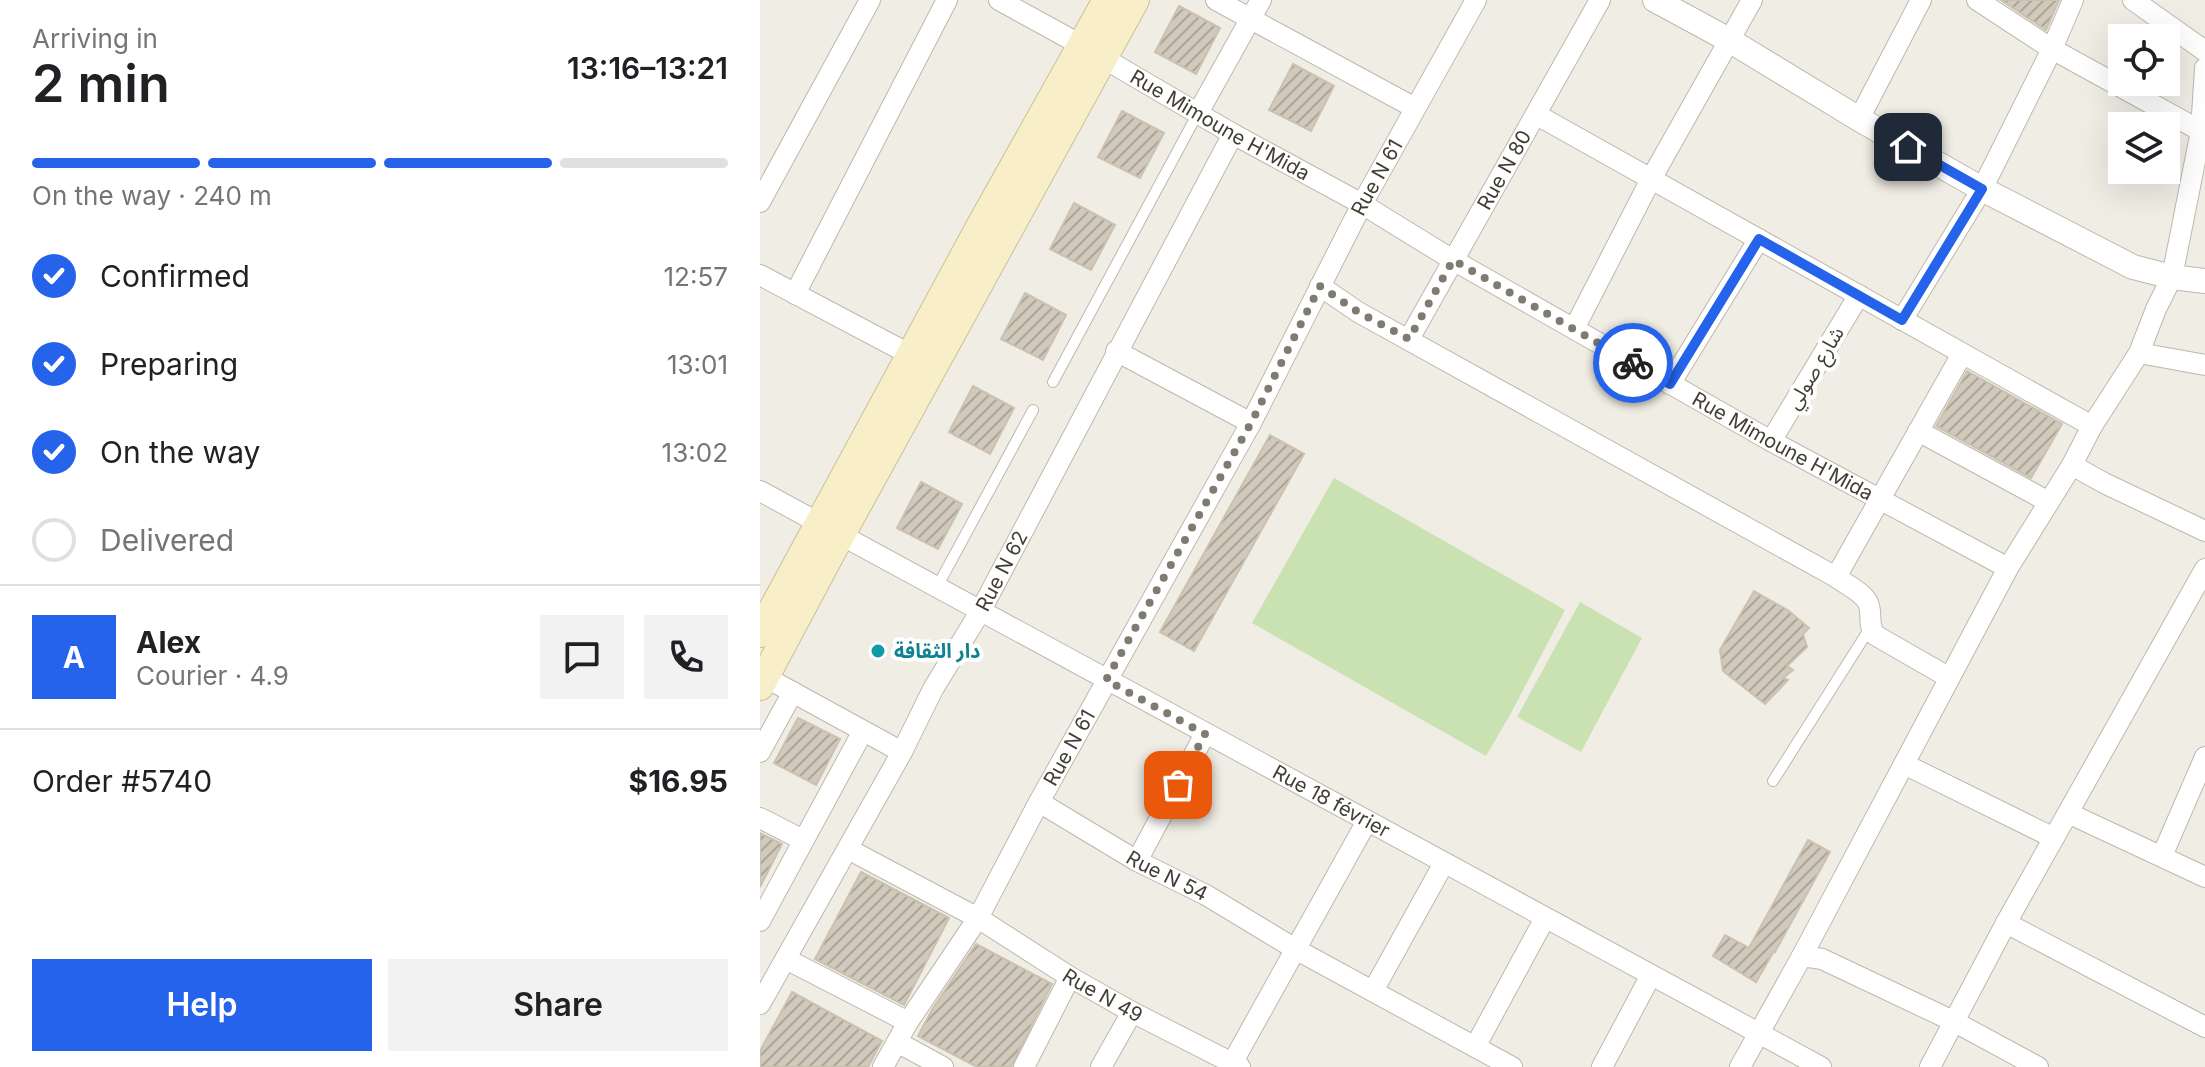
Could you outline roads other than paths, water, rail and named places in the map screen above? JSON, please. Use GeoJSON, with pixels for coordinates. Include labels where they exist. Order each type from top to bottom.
{"type":"FeatureCollection","features":[{"type":"Feature","properties":{"kind":"main road"},"geometry":{"type":"LineString","coordinates":[[762,625],[830,530],[1092,52],[1107,0]]}},
{"type":"Feature","properties":{"kind":"main road"},"geometry":{"type":"LineString","coordinates":[[763,681],[911,355],[1092,52],[1135,0]]}},
{"type":"Feature","properties":{"kind":"street"},"geometry":{"type":"LineString","coordinates":[[760,202],[870,0]]}},
{"type":"Feature","properties":{"kind":"street"},"geometry":{"type":"LineString","coordinates":[[795,294],[947,0]]}},
{"type":"Feature","properties":{"kind":"street","name":"Rue Mimoune H'Mida"},"geometry":{"type":"LineString","coordinates":[[999,0],[1362,204],[1453,260],[1771,441],[2008,568]]}},
{"type":"Feature","properties":{"kind":"street"},"geometry":{"type":"LineString","coordinates":[[1216,0],[1415,108]]}},
{"type":"Feature","properties":{"kind":"street"},"geometry":{"type":"LineString","coordinates":[[1198,113],[1261,0]]}},
{"type":"Feature","properties":{"kind":"street","name":"Rue N 61"},"geometry":{"type":"LineString","coordinates":[[883,1067],[908,1022],[978,918],[1106,680],[1251,423],[1362,204],[1476,0]]}},
{"type":"Feature","properties":{"kind":"street","name":"Rue N 80"},"geometry":{"type":"LineString","coordinates":[[1409,339],[1600,0]]}},
{"type":"Feature","properties":{"kind":"street"},"geometry":{"type":"LineString","coordinates":[[1655,0],[1982,189],[2133,267],[2205,281]]}},
{"type":"Feature","properties":{"kind":"street"},"geometry":{"type":"LineString","coordinates":[[1574,329],[1651,179],[1752,0]]}},
{"type":"Feature","properties":{"kind":"street"},"geometry":{"type":"LineString","coordinates":[[1859,119],[1921,0]]}},
{"type":"Feature","properties":{"kind":"street"},"geometry":{"type":"LineString","coordinates":[[1977,0],[2052,49],[2201,131]]}},
{"type":"Feature","properties":{"kind":"street"},"geometry":{"type":"LineString","coordinates":[[1902,320],[1982,189],[2073,0]]}},
{"type":"Feature","properties":{"kind":"street"},"geometry":{"type":"LineString","coordinates":[[2133,0],[2205,51]]}},
{"type":"Feature","properties":{"kind":"street"},"geometry":{"type":"LineString","coordinates":[[1740,1067],[2008,568],[2139,353],[2172,277],[2201,131],[2205,68]]}},
{"type":"Feature","properties":{"kind":"street"},"geometry":{"type":"LineString","coordinates":[[1537,115],[2092,426]]}},
{"type":"Feature","properties":{"kind":"street","name":"Rue N 62"},"geometry":{"type":"LineString","coordinates":[[760,1004],[902,752],[933,689],[980,612],[1233,134]]}},
{"type":"Feature","properties":{"kind":"street"},"geometry":{"type":"LineString","coordinates":[[1670,384],[1759,239]]}},
{"type":"Feature","properties":{"kind":"street"},"geometry":{"type":"LineString","coordinates":[[760,276],[911,355]]}},
{"type":"Feature","properties":{"kind":"street"},"geometry":{"type":"LineString","coordinates":[[1320,286],[1358,312],[1836,577],[1868,603],[1870,628],[1875,635],[1948,677]]}},
{"type":"Feature","properties":{"kind":"street","name":"شارع صولي"},"geometry":{"type":"LineString","coordinates":[[1771,441],[1859,295]]}},
{"type":"Feature","properties":{"kind":"street"},"geometry":{"type":"LineString","coordinates":[[1116,351],[1251,423]]}},
{"type":"Feature","properties":{"kind":"street"},"geometry":{"type":"LineString","coordinates":[[2139,353],[2205,365]]}},
{"type":"Feature","properties":{"kind":"street"},"geometry":{"type":"LineString","coordinates":[[1836,577],[1962,354]]}},
{"type":"Feature","properties":{"kind":"street"},"geometry":{"type":"LineString","coordinates":[[1918,431],[2049,502]]}},
{"type":"Feature","properties":{"kind":"street"},"geometry":{"type":"LineString","coordinates":[[2072,465],[2205,531]]}},
{"type":"Feature","properties":{"kind":"street","name":"Rue 18 février"},"geometry":{"type":"LineString","coordinates":[[760,491],[1821,1067]]}},
{"type":"Feature","properties":{"kind":"street"},"geometry":{"type":"LineString","coordinates":[[1930,1067],[2006,923],[2205,569]]}},
{"type":"Feature","properties":{"kind":"street"},"geometry":{"type":"LineString","coordinates":[[763,681],[793,692],[902,752]]}},
{"type":"Feature","properties":{"kind":"street"},"geometry":{"type":"LineString","coordinates":[[760,752],[793,692]]}},
{"type":"Feature","properties":{"kind":"street"},"geometry":{"type":"LineString","coordinates":[[760,921],[863,731]]}},
{"type":"Feature","properties":{"kind":"street"},"geometry":{"type":"LineString","coordinates":[[1137,861],[1205,734]]}},
{"type":"Feature","properties":{"kind":"street"},"geometry":{"type":"LineString","coordinates":[[2162,856],[2204,760]]}},
{"type":"Feature","properties":{"kind":"street"},"geometry":{"type":"LineString","coordinates":[[1904,764],[2054,838]]}},
{"type":"Feature","properties":{"kind":"street","name":"Rue N 54"},"geometry":{"type":"LineString","coordinates":[[1039,802],[1137,861],[1206,895],[1297,950],[1512,1067]]}},
{"type":"Feature","properties":{"kind":"street"},"geometry":{"type":"LineString","coordinates":[[2068,813],[2205,877]]}},
{"type":"Feature","properties":{"kind":"street"},"geometry":{"type":"LineString","coordinates":[[760,818],[803,840]]}},
{"type":"Feature","properties":{"kind":"street"},"geometry":{"type":"LineString","coordinates":[[1234,1066],[1367,821]]}},
{"type":"Feature","properties":{"kind":"street","name":"Rue N 49"},"geometry":{"type":"LineString","coordinates":[[848,849],[978,918],[1070,977],[1234,1066]]}},
{"type":"Feature","properties":{"kind":"street"},"geometry":{"type":"LineString","coordinates":[[1373,991],[1444,863]]}},
{"type":"Feature","properties":{"kind":"street"},"geometry":{"type":"LineString","coordinates":[[1475,1047],[1545,918]]}},
{"type":"Feature","properties":{"kind":"street"},"geometry":{"type":"LineString","coordinates":[[2006,923],[2205,1027]]}},
{"type":"Feature","properties":{"kind":"street"},"geometry":{"type":"LineString","coordinates":[[1802,956],[1822,959],[1953,1021],[2038,1067]]}},
{"type":"Feature","properties":{"kind":"street"},"geometry":{"type":"LineString","coordinates":[[786,959],[908,1022]]}},
{"type":"Feature","properties":{"kind":"street"},"geometry":{"type":"LineString","coordinates":[[1602,1067],[1651,975]]}},
{"type":"Feature","properties":{"kind":"street"},"geometry":{"type":"LineString","coordinates":[[1024,1067],[1070,977]]}},
{"type":"Feature","properties":{"kind":"street"},"geometry":{"type":"LineString","coordinates":[[1101,1067],[1132,1012]]}},
{"type":"Feature","properties":{"kind":"street"},"geometry":{"type":"LineString","coordinates":[[897,1042],[943,1067]]}},
{"type":"Feature","properties":{"kind":"lane"},"geometry":{"type":"LineString","coordinates":[[1053,382],[1198,113]]}},
{"type":"Feature","properties":{"kind":"lane"},"geometry":{"type":"LineString","coordinates":[[936,588],[1033,410]]}},
{"type":"Feature","properties":{"kind":"lane"},"geometry":{"type":"LineString","coordinates":[[1773,781],[1870,628]]}},
{"type":"Feature","properties":{"kind":"place","name":"دار الثقافة"},"geometry":{"type":"Point","coordinates":[878,651]}}]}
